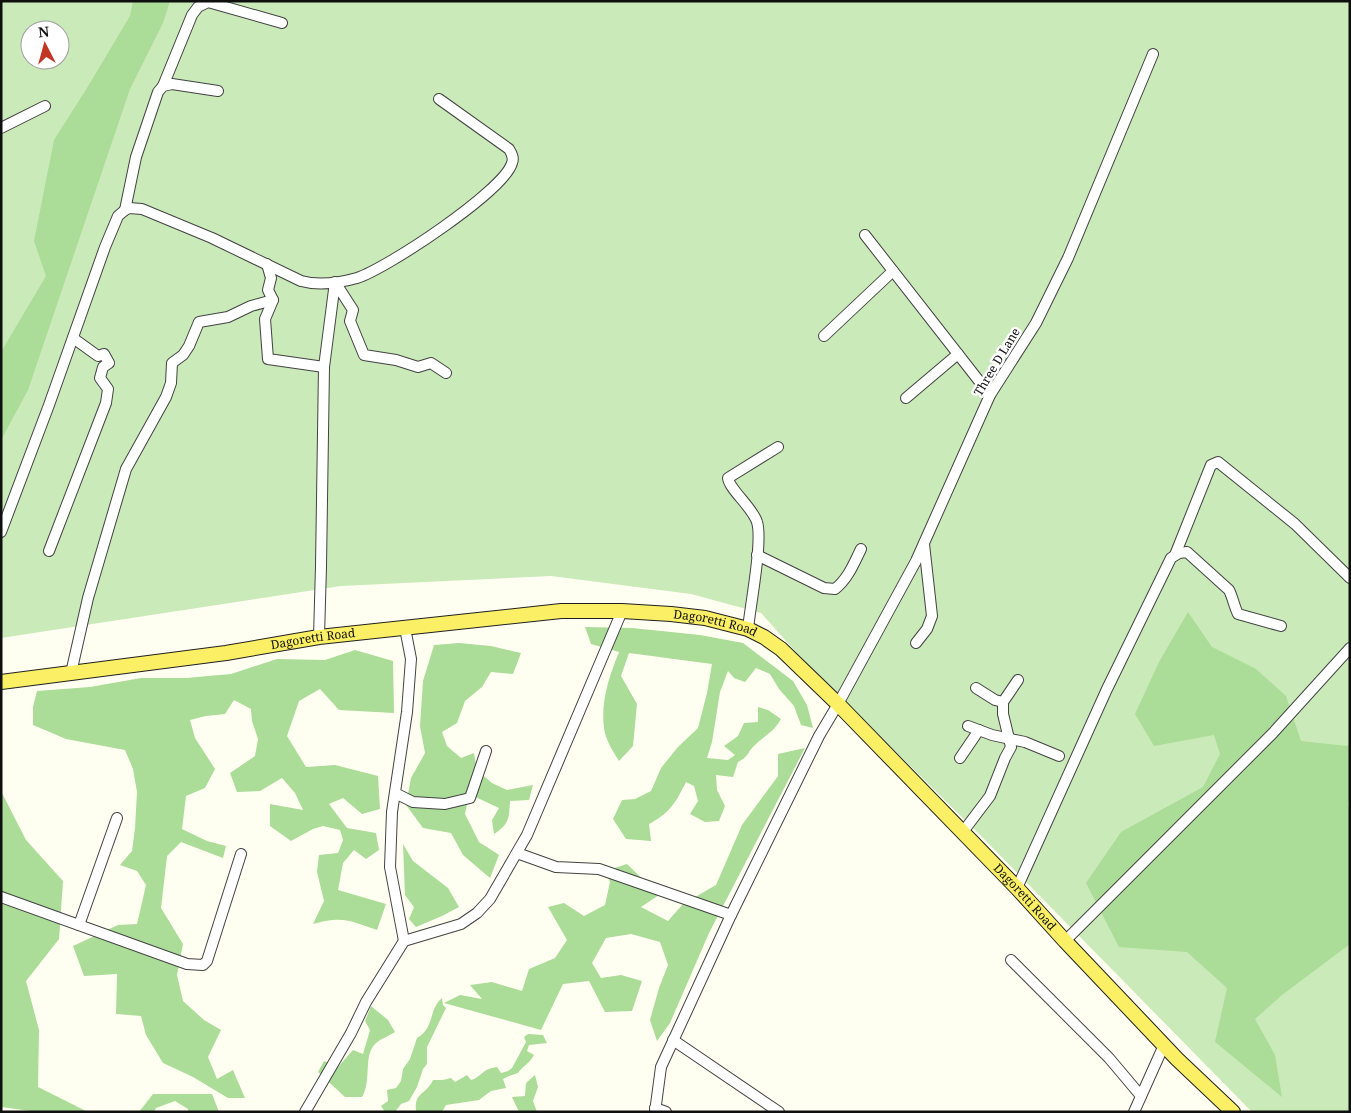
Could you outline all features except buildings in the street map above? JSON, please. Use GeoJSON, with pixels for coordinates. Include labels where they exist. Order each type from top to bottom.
{"type":"FeatureCollection","features":[{"type":"Feature","properties":{"kind":"main road","name":"Dagoretti Road"},"geometry":{"type":"LineString","coordinates":[[1,682],[226,653],[319,636],[561,612],[622,611],[705,618],[748,629],[781,649],[838,704],[1017,888],[1164,1045],[1233,1112]]}},
{"type":"Feature","properties":{"kind":"street"},"geometry":{"type":"LineString","coordinates":[[1,532],[108,239],[118,216],[124,210],[136,157],[158,92],[163,86],[192,15],[198,7],[208,2],[282,23]]}},
{"type":"Feature","properties":{"kind":"street","name":"Three D Lane"},"geometry":{"type":"LineString","coordinates":[[655,1110],[660,1067],[732,914],[819,736],[916,561],[990,395],[1036,323],[1076,242],[1153,54]]}},
{"type":"Feature","properties":{"kind":"street"},"geometry":{"type":"LineString","coordinates":[[163,86],[172,84],[218,91]]}},
{"type":"Feature","properties":{"kind":"street"},"geometry":{"type":"LineString","coordinates":[[124,210],[142,209],[212,238],[311,284],[358,278],[432,235],[503,179],[512,164],[513,156],[509,149],[439,99]]}},
{"type":"Feature","properties":{"kind":"street"},"geometry":{"type":"LineString","coordinates":[[1,128],[46,106]]}},
{"type":"Feature","properties":{"kind":"street"},"geometry":{"type":"LineString","coordinates":[[865,235],[990,395]]}},
{"type":"Feature","properties":{"kind":"street"},"geometry":{"type":"LineString","coordinates":[[267,264],[271,278],[268,290],[273,300],[265,319],[268,359],[324,367]]}},
{"type":"Feature","properties":{"kind":"street"},"geometry":{"type":"LineString","coordinates":[[824,336],[893,271]]}},
{"type":"Feature","properties":{"kind":"street"},"geometry":{"type":"LineString","coordinates":[[319,636],[324,367],[335,282]]}},
{"type":"Feature","properties":{"kind":"street"},"geometry":{"type":"LineString","coordinates":[[335,282],[353,310],[350,321],[364,355],[396,360],[418,368],[432,364],[446,373]]}},
{"type":"Feature","properties":{"kind":"street"},"geometry":{"type":"LineString","coordinates":[[70,673],[88,598],[126,469],[166,397],[171,383],[172,363],[183,355],[189,346],[199,322],[228,317],[251,306],[273,300]]}},
{"type":"Feature","properties":{"kind":"street"},"geometry":{"type":"LineString","coordinates":[[50,551],[106,403],[108,389],[100,378],[103,367],[110,363],[104,354],[98,356],[73,338]]}},
{"type":"Feature","properties":{"kind":"street"},"geometry":{"type":"LineString","coordinates":[[906,398],[958,354]]}},
{"type":"Feature","properties":{"kind":"street"},"geometry":{"type":"LineString","coordinates":[[748,629],[759,530],[757,521],[731,486],[728,478],[778,447]]}},
{"type":"Feature","properties":{"kind":"street"},"geometry":{"type":"LineString","coordinates":[[1017,888],[1112,680],[1168,563],[1175,555],[1211,465],[1218,462],[1295,524],[1350,578]]}},
{"type":"Feature","properties":{"kind":"street"},"geometry":{"type":"LineString","coordinates":[[916,642],[931,623],[932,616],[924,543]]}},
{"type":"Feature","properties":{"kind":"street"},"geometry":{"type":"LineString","coordinates":[[757,555],[824,588],[835,589],[849,572],[861,549]]}},
{"type":"Feature","properties":{"kind":"street"},"geometry":{"type":"LineString","coordinates":[[1175,555],[1187,552],[1228,590],[1233,597],[1238,614],[1281,626]]}},
{"type":"Feature","properties":{"kind":"street"},"geometry":{"type":"LineString","coordinates":[[305,1112],[351,1033],[366,1002],[404,941],[461,924],[477,913],[490,899],[531,826],[622,611]]}},
{"type":"Feature","properties":{"kind":"street"},"geometry":{"type":"LineString","coordinates":[[404,941],[390,867],[392,812],[408,712],[411,659],[405,628]]}},
{"type":"Feature","properties":{"kind":"street"},"geometry":{"type":"LineString","coordinates":[[1064,940],[1273,733],[1350,648]]}},
{"type":"Feature","properties":{"kind":"street"},"geometry":{"type":"LineString","coordinates":[[962,833],[990,796],[1011,747],[1003,714],[1003,702],[1018,680]]}},
{"type":"Feature","properties":{"kind":"street"},"geometry":{"type":"LineString","coordinates":[[976,688],[995,700],[1003,702]]}},
{"type":"Feature","properties":{"kind":"street"},"geometry":{"type":"LineString","coordinates":[[968,726],[1010,740],[1026,742],[1059,756]]}},
{"type":"Feature","properties":{"kind":"street"},"geometry":{"type":"LineString","coordinates":[[960,758],[978,730]]}},
{"type":"Feature","properties":{"kind":"street"},"geometry":{"type":"LineString","coordinates":[[395,793],[413,802],[445,804],[470,798],[486,751]]}},
{"type":"Feature","properties":{"kind":"street"},"geometry":{"type":"LineString","coordinates":[[79,925],[117,818]]}},
{"type":"Feature","properties":{"kind":"street"},"geometry":{"type":"LineString","coordinates":[[517,853],[556,867],[599,869],[732,914]]}},
{"type":"Feature","properties":{"kind":"street"},"geometry":{"type":"LineString","coordinates":[[1,897],[187,964],[203,965],[207,960],[241,854]]}},
{"type":"Feature","properties":{"kind":"street"},"geometry":{"type":"LineString","coordinates":[[1011,960],[1110,1058],[1141,1096]]}},
{"type":"Feature","properties":{"kind":"street"},"geometry":{"type":"LineString","coordinates":[[673,1040],[779,1112]]}},
{"type":"Feature","properties":{"kind":"street"},"geometry":{"type":"LineString","coordinates":[[1134,1112],[1164,1045]]}},
{"type":"Feature","properties":{"kind":"street"},"geometry":{"type":"LineString","coordinates":[[655,1110],[666,1112]]}},
{"type":"Feature","properties":{"kind":"green space"},"geometry":{"type":"Polygon","coordinates":[[[1,1],[1350,1],[1350,1112],[1252,1112],[982,837],[802,659],[761,613],[691,594],[551,576],[341,586],[1,638],[1,1]]]}},
{"type":"Feature","properties":{"kind":"green space"},"geometry":{"type":"Polygon","coordinates":[[[133,1],[170,1],[163,23],[130,89],[28,390],[1,440],[1,352],[46,276],[34,241],[54,140],[130,16],[133,1]]]}},
{"type":"Feature","properties":{"kind":"green space"},"geometry":{"type":"Polygon","coordinates":[[[1188,612],[1212,647],[1256,669],[1286,696],[1301,741],[1347,746],[1350,744],[1350,801],[1348,804],[1350,811],[1350,944],[1282,995],[1255,1019],[1275,1055],[1282,1097],[1215,1042],[1227,988],[1187,952],[1119,947],[1086,883],[1121,832],[1203,787],[1220,754],[1214,735],[1154,746],[1135,714],[1159,662],[1188,612]]]}},
{"type":"Feature","properties":{"kind":"green space"},"geometry":{"type":"Polygon","coordinates":[[[585,627],[632,628],[700,635],[743,643],[793,681],[807,705],[813,728],[801,725],[794,706],[779,689],[770,674],[756,668],[745,682],[734,678],[728,671],[720,692],[712,742],[707,758],[728,760],[735,755],[724,746],[738,736],[744,723],[758,722],[758,707],[768,710],[781,719],[778,724],[752,747],[745,758],[738,762],[733,777],[716,775],[717,790],[725,806],[719,821],[705,822],[690,814],[698,801],[694,786],[686,782],[672,806],[662,816],[649,824],[651,841],[626,839],[613,819],[622,800],[635,799],[651,791],[661,768],[678,747],[698,728],[712,664],[629,653],[621,676],[637,704],[633,746],[619,761],[606,736],[603,712],[606,691],[619,652],[591,644],[585,627]]]}},
{"type":"Feature","properties":{"kind":"green space"},"geometry":{"type":"Polygon","coordinates":[[[459,643],[491,646],[521,653],[513,674],[491,672],[482,687],[465,701],[457,723],[442,732],[447,746],[461,758],[474,753],[477,770],[492,783],[507,790],[533,785],[529,800],[510,801],[507,820],[503,827],[494,834],[492,820],[499,808],[469,794],[465,814],[479,842],[499,855],[490,878],[463,855],[451,833],[423,828],[406,805],[411,778],[425,753],[420,726],[423,681],[434,645],[459,643]]]}},
{"type":"Feature","properties":{"kind":"green space"},"geometry":{"type":"Polygon","coordinates":[[[355,650],[393,661],[394,713],[339,710],[320,689],[299,701],[287,736],[306,767],[335,765],[378,776],[380,809],[362,814],[343,798],[329,804],[347,828],[376,833],[379,850],[366,859],[354,850],[343,863],[338,890],[386,904],[377,930],[345,920],[332,920],[313,924],[324,901],[317,872],[319,855],[338,853],[343,840],[340,830],[323,826],[313,829],[291,841],[270,826],[270,804],[303,810],[295,793],[282,778],[260,791],[237,792],[230,773],[255,756],[258,739],[252,721],[251,709],[234,700],[225,714],[190,720],[195,738],[215,769],[205,788],[186,796],[182,829],[207,841],[226,846],[223,858],[181,842],[167,856],[161,908],[183,944],[177,975],[183,1001],[204,1020],[221,1030],[208,1057],[217,1079],[233,1070],[245,1098],[228,1098],[193,1077],[163,1063],[146,1035],[141,1016],[116,1014],[117,974],[84,976],[73,946],[118,925],[137,924],[146,885],[137,871],[120,865],[132,851],[137,792],[133,769],[125,750],[66,739],[33,725],[33,707],[37,691],[90,687],[141,678],[186,678],[231,674],[277,659],[325,660],[355,650]]]}},
{"type":"Feature","properties":{"kind":"green space"},"geometry":{"type":"Polygon","coordinates":[[[805,748],[709,933],[670,1023],[657,1041],[650,1020],[668,965],[660,942],[631,934],[606,938],[592,963],[601,978],[621,975],[642,981],[632,1011],[605,1012],[589,981],[563,984],[541,1030],[444,1003],[460,995],[482,999],[470,985],[492,982],[522,991],[529,969],[555,958],[567,940],[548,907],[564,903],[584,916],[605,905],[610,882],[605,871],[627,864],[659,895],[641,907],[668,921],[683,904],[716,885],[742,825],[778,776],[778,754],[805,748]]]}},
{"type":"Feature","properties":{"kind":"green space"},"geometry":{"type":"Polygon","coordinates":[[[1,791],[26,840],[63,881],[59,939],[26,981],[39,1030],[38,1087],[88,1112],[38,1112],[1,1107],[1,791]]]}},
{"type":"Feature","properties":{"kind":"green space"},"geometry":{"type":"Polygon","coordinates":[[[403,844],[413,861],[448,888],[459,907],[416,927],[409,919],[414,907],[405,895],[403,844]]]}},
{"type":"Feature","properties":{"kind":"green space"},"geometry":{"type":"Polygon","coordinates":[[[442,998],[443,1005],[446,1008],[427,1047],[427,1064],[423,1069],[417,1087],[409,1101],[401,1104],[395,1112],[385,1112],[381,1106],[388,1101],[387,1090],[396,1088],[401,1081],[403,1069],[410,1059],[417,1038],[427,1029],[435,1008],[442,998]]]}},
{"type":"Feature","properties":{"kind":"green space"},"geometry":{"type":"Polygon","coordinates":[[[371,1006],[388,1020],[395,1032],[377,1042],[371,1049],[368,1062],[367,1084],[362,1097],[345,1097],[318,1072],[324,1061],[338,1067],[353,1050],[363,1054],[370,1030],[365,1021],[371,1006]]]}},
{"type":"Feature","properties":{"kind":"green space"},"geometry":{"type":"Polygon","coordinates":[[[528,1034],[543,1035],[547,1043],[529,1045],[527,1051],[534,1055],[518,1073],[503,1079],[506,1088],[491,1091],[479,1100],[446,1105],[442,1112],[416,1111],[417,1100],[433,1080],[451,1078],[455,1082],[467,1075],[471,1080],[488,1069],[497,1067],[501,1073],[508,1071],[512,1068],[526,1042],[524,1037],[528,1034]]]}},
{"type":"Feature","properties":{"kind":"green space"},"geometry":{"type":"Polygon","coordinates":[[[535,1075],[538,1087],[533,1101],[537,1112],[519,1112],[512,1097],[525,1096],[526,1083],[535,1075]]]}},
{"type":"Feature","properties":{"kind":"green space"},"geometry":{"type":"Polygon","coordinates":[[[153,1094],[212,1094],[219,1112],[188,1112],[188,1109],[175,1101],[156,1108],[154,1112],[139,1112],[153,1094]]]}}]}
